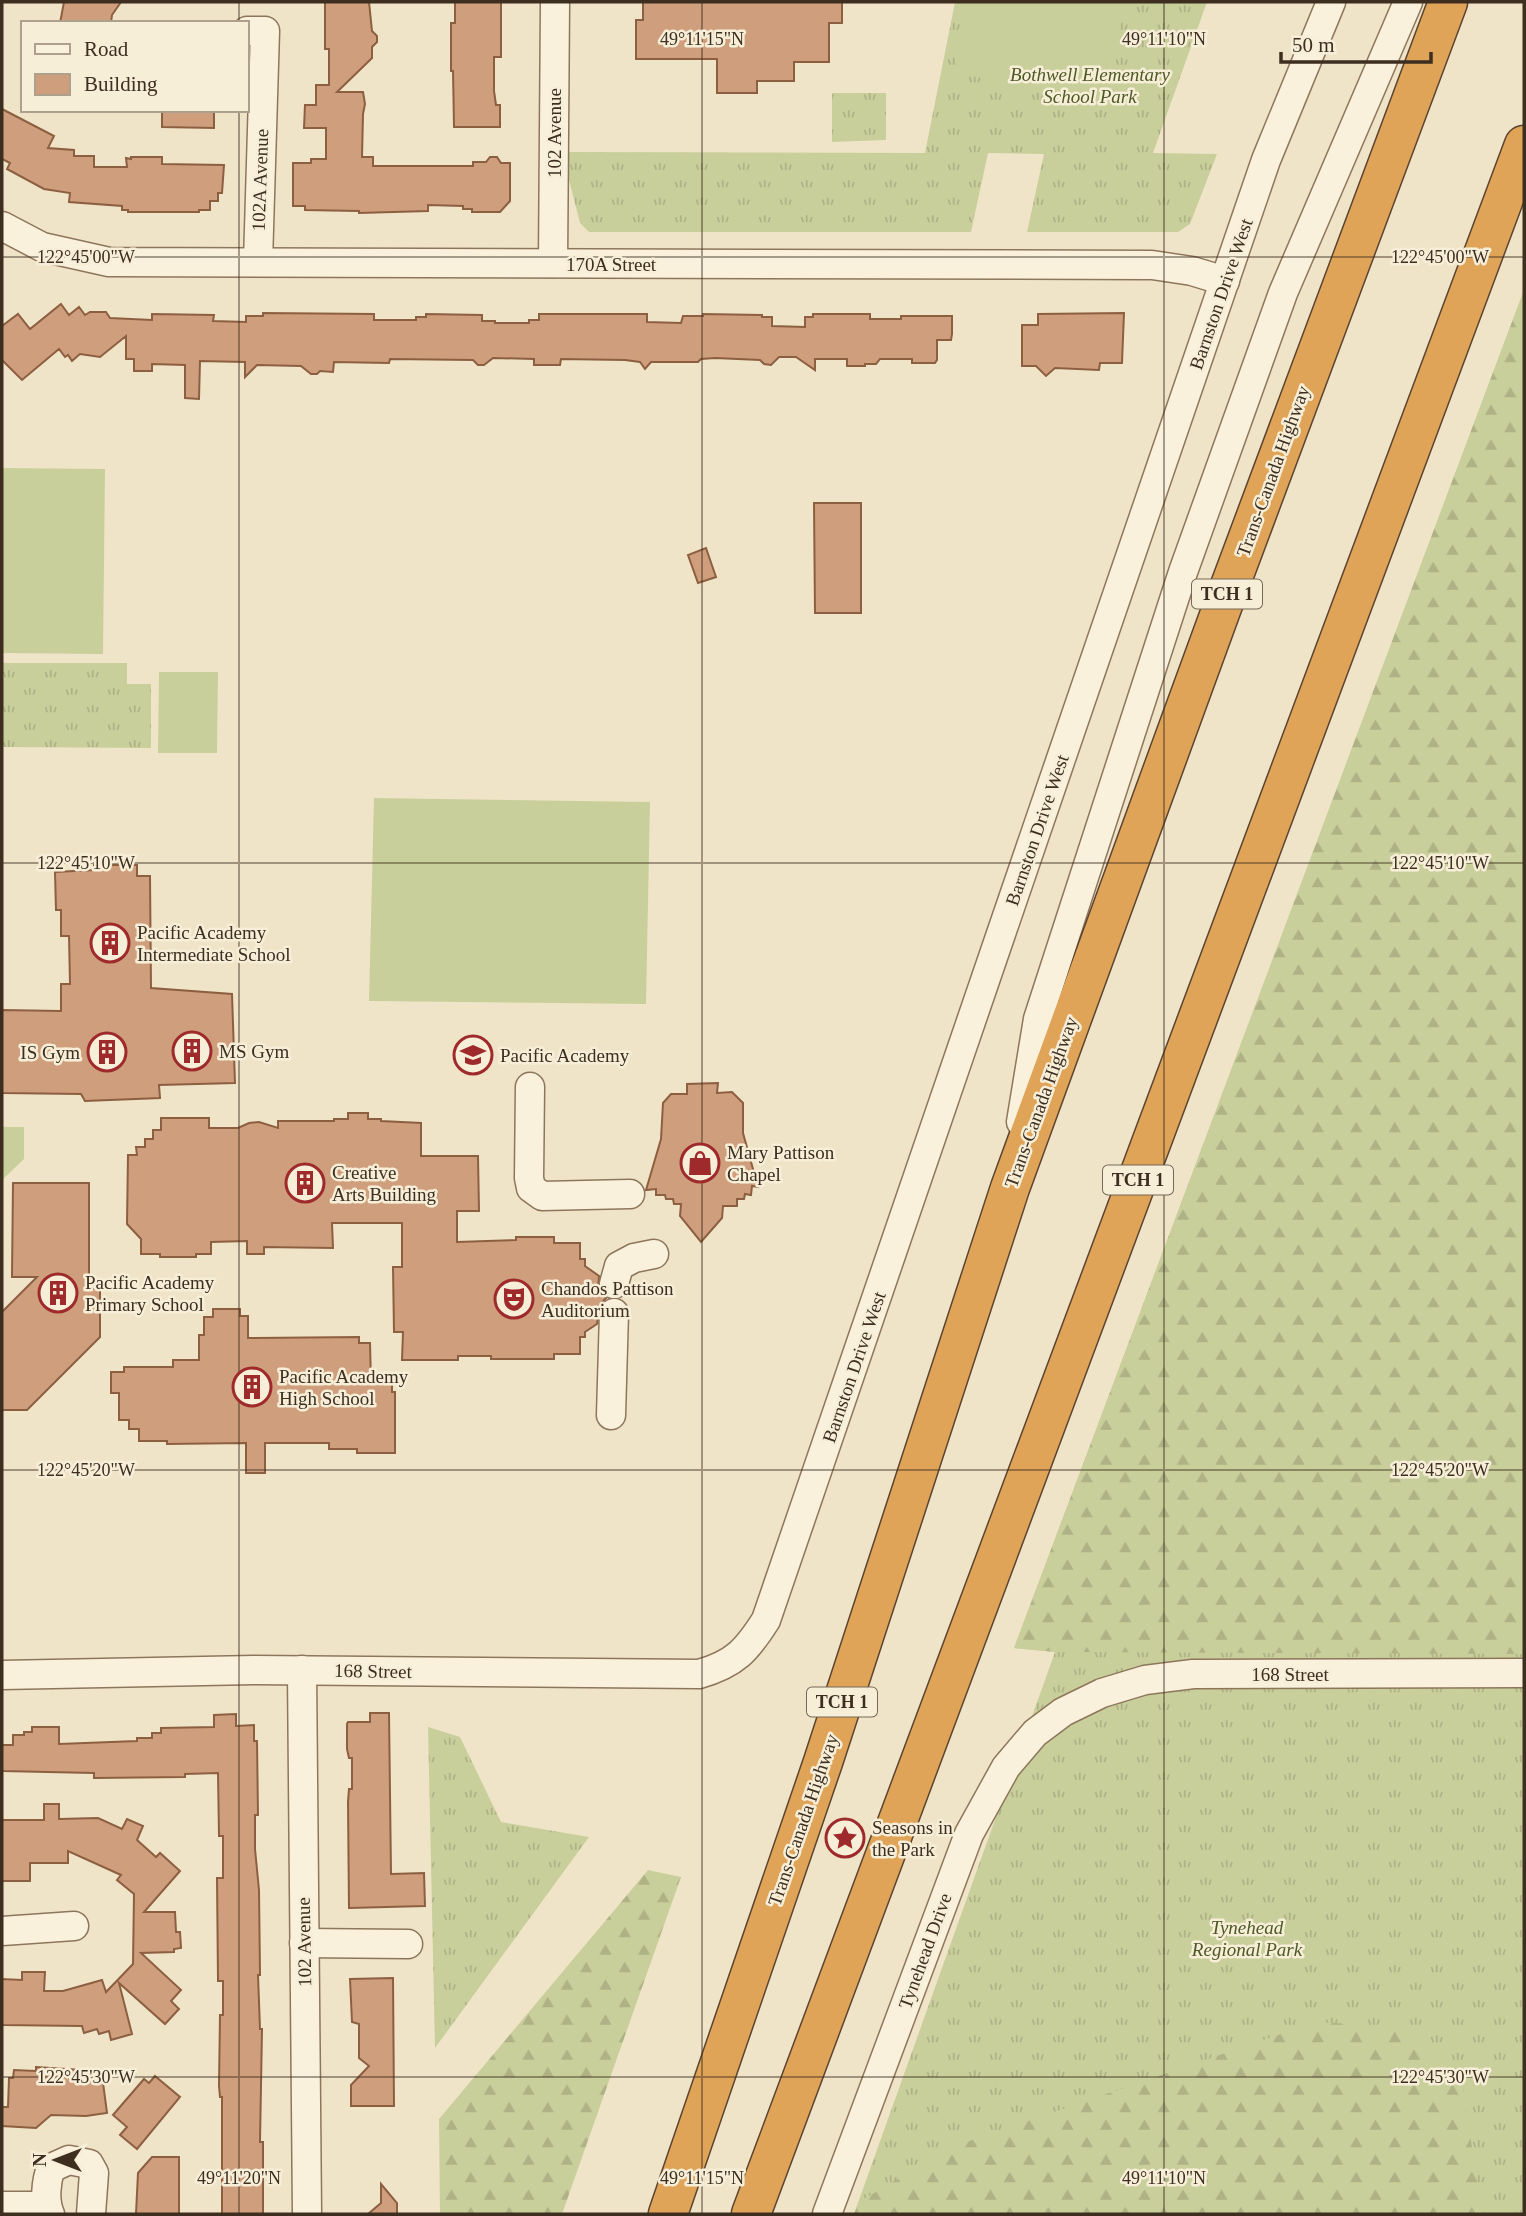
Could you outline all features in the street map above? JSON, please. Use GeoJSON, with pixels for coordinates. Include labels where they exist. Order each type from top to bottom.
{"type":"FeatureCollection","features":[{"type":"Feature","properties":{"kind":"highway","name":"Trans-Canada Highway"},"geometry":{"type":"LineString","coordinates":[[667,2214],[823,1762],[1010,1188],[1218,617],[1448,2]]}},
{"type":"Feature","properties":{"kind":"highway","name":"TCH 1"},"geometry":{"type":"LineString","coordinates":[[751,2214],[1524,145]]}},
{"type":"Feature","properties":{"kind":"street","name":"102 Avenue"},"geometry":{"type":"LineString","coordinates":[[553,263],[555,2]]}},
{"type":"Feature","properties":{"kind":"street","name":"Barnston Drive West"},"geometry":{"type":"LineString","coordinates":[[740,1656],[766,1620],[1266,160],[1331,2]]}},
{"type":"Feature","properties":{"kind":"street"},"geometry":{"type":"LineString","coordinates":[[1010,1188],[1038,1019],[1183,572],[1283,293],[1408,2]]}},
{"type":"Feature","properties":{"kind":"street","name":"102A Avenue"},"geometry":{"type":"LineString","coordinates":[[248,31],[265,31],[258,262]]}},
{"type":"Feature","properties":{"kind":"street","name":"170A Street"},"geometry":{"type":"LineString","coordinates":[[2,226],[42,247],[108,262],[1152,265],[1192,271],[1225,281]]}},
{"type":"Feature","properties":{"kind":"street"},"geometry":{"type":"LineString","coordinates":[[530,1087],[531,1188],[542,1196],[630,1194]]}},
{"type":"Feature","properties":{"kind":"street"},"geometry":{"type":"LineString","coordinates":[[614,1283],[619,1266],[634,1258],[654,1254]]}},
{"type":"Feature","properties":{"kind":"street"},"geometry":{"type":"LineString","coordinates":[[611,1415],[614,1313]]}},
{"type":"Feature","properties":{"kind":"street","name":"168 Street"},"geometry":{"type":"LineString","coordinates":[[2,1675],[302,1670],[699,1674],[720,1668],[740,1656]]}},
{"type":"Feature","properties":{"kind":"street","name":"102 Avenue"},"geometry":{"type":"LineString","coordinates":[[302,1670],[307,2214]]}},
{"type":"Feature","properties":{"kind":"street","name":"168 Street"},"geometry":{"type":"LineString","coordinates":[[1063,1712],[1102,1693],[1146,1680],[1193,1674],[1524,1673]]}},
{"type":"Feature","properties":{"kind":"street","name":"Tynehead Drive"},"geometry":{"type":"LineString","coordinates":[[827,2214],[969,1834],[1006,1768],[1035,1733],[1063,1712]]}},
{"type":"Feature","properties":{"kind":"street"},"geometry":{"type":"LineString","coordinates":[[2,1931],[74,1927]]}},
{"type":"Feature","properties":{"kind":"street"},"geometry":{"type":"LineString","coordinates":[[304,1943],[408,1944]]}},
{"type":"Feature","properties":{"kind":"street"},"geometry":{"type":"LineString","coordinates":[[2,2206],[48,2210],[51,2168],[69,2160],[79,2160],[89,2164],[94,2173],[91,2214]]}},
{"type":"Feature","properties":{"kind":"green space","name":"Bothwell Elementary School Park"},"geometry":{"type":"Polygon","coordinates":[[[955,2],[1207,2],[1153,153],[1217,154],[1190,224],[1178,232],[1027,232],[1044,154],[988,153],[971,232],[589,232],[580,223],[562,152],[925,153],[955,2]]]}},
{"type":"Feature","properties":{"kind":"green space"},"geometry":{"type":"Polygon","coordinates":[[[969,2],[1125,2],[1106,102],[955,73],[969,2]]]}},
{"type":"Feature","properties":{"kind":"green space"},"geometry":{"type":"Polygon","coordinates":[[[832,93],[886,93],[886,140],[832,142],[832,93]]]}},
{"type":"Feature","properties":{"kind":"green space","name":"Tynehead Regional Park"},"geometry":{"type":"Polygon","coordinates":[[[1524,290],[1524,2214],[854,2214],[1055,1652],[1014,1648],[1524,290]]]}},
{"type":"Feature","properties":{"kind":"green space"},"geometry":{"type":"Polygon","coordinates":[[[1524,290],[1524,1654],[1056,1652],[1014,1648],[1524,290]]]}},
{"type":"Feature","properties":{"kind":"green space"},"geometry":{"type":"Polygon","coordinates":[[[2,468],[105,469],[103,654],[2,653],[2,468]]]}},
{"type":"Feature","properties":{"kind":"green space"},"geometry":{"type":"Polygon","coordinates":[[[2,663],[127,663],[127,684],[151,684],[151,748],[2,747],[2,663]]]}},
{"type":"Feature","properties":{"kind":"green space"},"geometry":{"type":"Polygon","coordinates":[[[159,672],[218,672],[217,753],[158,753],[159,672]]]}},
{"type":"Feature","properties":{"kind":"green space"},"geometry":{"type":"Polygon","coordinates":[[[374,798],[650,802],[646,1004],[369,1001],[374,798]]]}},
{"type":"Feature","properties":{"kind":"green space"},"geometry":{"type":"Polygon","coordinates":[[[2,1127],[24,1127],[24,1159],[2,1180],[2,1127]]]}},
{"type":"Feature","properties":{"kind":"green space"},"geometry":{"type":"Polygon","coordinates":[[[428,1727],[460,1737],[501,1822],[589,1837],[435,2048],[428,1727]]]}},
{"type":"Feature","properties":{"kind":"green space"},"geometry":{"type":"Polygon","coordinates":[[[648,1870],[681,1877],[562,2214],[440,2214],[439,2119],[648,1870]]]}},
{"type":"Feature","properties":{"kind":"green space"},"geometry":{"type":"Polygon","coordinates":[[[1316,2022],[1405,2027],[1461,2075],[1482,2214],[854,2214],[859,2202],[949,2148],[1316,2022]]]}},
{"type":"Feature","properties":{"kind":"building"},"geometry":{"type":"Polygon","coordinates":[[[64,2],[121,2],[111,21],[60,21],[64,2]]]}},
{"type":"Feature","properties":{"kind":"building"},"geometry":{"type":"Polygon","coordinates":[[[325,2],[369,2],[372,31],[377,36],[377,42],[372,47],[372,58],[337,92],[363,92],[365,104],[362,157],[373,157],[373,166],[473,166],[473,162],[486,162],[490,157],[497,157],[501,163],[510,163],[510,201],[500,212],[472,212],[472,209],[463,209],[463,206],[428,205],[428,211],[359,213],[305,210],[305,206],[293,206],[293,163],[311,163],[311,159],[326,159],[326,128],[304,128],[305,105],[316,105],[316,85],[329,85],[329,49],[325,49],[325,2]]]}},
{"type":"Feature","properties":{"kind":"building"},"geometry":{"type":"Polygon","coordinates":[[[455,2],[501,2],[501,57],[494,57],[494,91],[496,105],[500,105],[500,127],[454,127],[451,23],[455,23],[455,2]]]}},
{"type":"Feature","properties":{"kind":"building"},"geometry":{"type":"Polygon","coordinates":[[[643,2],[842,2],[842,23],[829,23],[829,62],[794,62],[794,81],[757,81],[757,93],[717,93],[717,59],[636,59],[636,20],[643,20],[643,2]]]}},
{"type":"Feature","properties":{"kind":"building"},"geometry":{"type":"Polygon","coordinates":[[[2,109],[54,136],[48,148],[74,150],[74,156],[94,156],[94,167],[127,167],[126,158],[131,157],[162,157],[162,164],[224,165],[222,193],[218,193],[218,201],[210,201],[210,210],[199,212],[128,212],[122,210],[122,206],[69,202],[70,193],[44,189],[7,169],[10,163],[2,159],[2,109]]]}},
{"type":"Feature","properties":{"kind":"building"},"geometry":{"type":"Polygon","coordinates":[[[162,112],[214,112],[214,128],[162,127],[162,112]]]}},
{"type":"Feature","properties":{"kind":"building"},"geometry":{"type":"Polygon","coordinates":[[[61,304],[69,315],[79,307],[85,315],[90,312],[106,312],[110,318],[152,320],[152,314],[214,315],[213,321],[246,322],[246,316],[263,316],[263,313],[374,314],[374,320],[416,320],[416,317],[426,317],[426,314],[482,315],[482,321],[495,323],[529,323],[529,320],[539,320],[539,314],[647,314],[647,322],[681,323],[683,316],[703,314],[762,315],[772,317],[772,326],[805,327],[805,317],[813,317],[813,314],[870,314],[870,319],[952,316],[952,334],[951,340],[937,340],[935,363],[912,363],[912,359],[880,359],[876,364],[847,366],[847,359],[815,359],[815,370],[796,357],[779,357],[771,365],[760,360],[715,358],[701,359],[698,362],[651,362],[645,369],[640,362],[625,360],[561,359],[560,365],[534,365],[534,359],[493,358],[484,365],[478,365],[473,360],[390,359],[389,363],[334,362],[333,372],[320,371],[317,374],[311,374],[301,366],[257,365],[245,377],[245,362],[200,361],[199,399],[185,398],[185,365],[152,364],[152,371],[134,371],[134,359],[126,359],[126,336],[100,357],[80,354],[72,361],[59,349],[22,380],[2,360],[2,326],[18,314],[30,329],[61,304]]]}},
{"type":"Feature","properties":{"kind":"building"},"geometry":{"type":"Polygon","coordinates":[[[1124,313],[1122,363],[1100,363],[1099,370],[1055,368],[1046,376],[1036,366],[1022,366],[1022,325],[1038,325],[1038,314],[1124,313]]]}},
{"type":"Feature","properties":{"kind":"building"},"geometry":{"type":"Polygon","coordinates":[[[814,503],[861,503],[861,613],[815,613],[814,503]]]}},
{"type":"Feature","properties":{"kind":"building"},"geometry":{"type":"Polygon","coordinates":[[[706,548],[716,577],[698,583],[688,555],[706,548]]]}},
{"type":"Feature","properties":{"kind":"building"},"geometry":{"type":"Polygon","coordinates":[[[94,865],[137,865],[137,876],[150,876],[151,988],[232,994],[235,1083],[159,1085],[160,1098],[85,1101],[81,1094],[2,1093],[2,1010],[61,1011],[61,984],[70,984],[69,936],[61,936],[61,910],[56,910],[55,872],[94,870],[94,865]]]}},
{"type":"Feature","properties":{"kind":"building"},"geometry":{"type":"Polygon","coordinates":[[[718,1083],[717,1093],[732,1092],[743,1103],[743,1133],[758,1187],[752,1186],[751,1195],[745,1194],[744,1199],[737,1199],[737,1206],[723,1206],[722,1218],[701,1242],[680,1216],[681,1204],[674,1204],[673,1199],[666,1199],[665,1195],[656,1195],[656,1189],[646,1190],[661,1139],[663,1103],[671,1094],[687,1094],[687,1084],[718,1083]]]}},
{"type":"Feature","properties":{"kind":"building","name":"Creative Arts Building"},"geometry":{"type":"Polygon","coordinates":[[[348,1113],[368,1113],[368,1119],[381,1121],[421,1123],[421,1156],[478,1156],[479,1211],[457,1211],[457,1242],[554,1237],[554,1243],[580,1243],[580,1259],[585,1259],[585,1266],[599,1276],[598,1289],[606,1298],[600,1305],[597,1324],[585,1332],[585,1337],[580,1337],[580,1354],[554,1354],[554,1359],[458,1356],[458,1360],[402,1360],[403,1332],[394,1332],[393,1267],[402,1267],[402,1223],[332,1223],[333,1248],[264,1247],[264,1254],[247,1254],[247,1241],[211,1242],[211,1254],[196,1254],[196,1257],[141,1254],[141,1239],[127,1224],[128,1155],[137,1155],[136,1147],[145,1147],[145,1139],[153,1139],[153,1130],[161,1130],[161,1118],[209,1118],[209,1128],[238,1128],[259,1122],[278,1128],[278,1121],[334,1121],[348,1119],[348,1113]]]}},
{"type":"Feature","properties":{"kind":"building","name":"Pacific Academy Primary School"},"geometry":{"type":"Polygon","coordinates":[[[13,1183],[89,1183],[89,1278],[91,1289],[100,1289],[100,1337],[27,1410],[2,1410],[2,1312],[37,1277],[12,1277],[13,1183]]]}},
{"type":"Feature","properties":{"kind":"building","name":"Pacific Academy High School"},"geometry":{"type":"Polygon","coordinates":[[[213,1309],[240,1309],[240,1316],[248,1316],[248,1338],[359,1337],[359,1343],[370,1343],[371,1382],[392,1382],[392,1392],[395,1392],[395,1453],[357,1453],[357,1449],[329,1449],[329,1443],[265,1443],[265,1473],[246,1473],[246,1443],[167,1444],[167,1441],[139,1441],[139,1429],[129,1429],[129,1420],[119,1420],[119,1393],[111,1393],[111,1372],[124,1372],[124,1367],[173,1367],[173,1360],[199,1360],[199,1335],[204,1335],[204,1317],[213,1317],[213,1309]]]}},
{"type":"Feature","properties":{"kind":"building"},"geometry":{"type":"Polygon","coordinates":[[[370,1713],[389,1713],[391,1874],[424,1873],[425,1906],[349,1908],[348,1802],[349,1789],[352,1789],[352,1758],[349,1758],[347,1749],[347,1724],[370,1722],[370,1713]]]}},
{"type":"Feature","properties":{"kind":"building"},"geometry":{"type":"Polygon","coordinates":[[[236,1714],[236,1726],[254,1725],[254,1741],[257,1741],[258,1815],[255,1815],[255,1849],[259,1890],[258,1975],[262,2029],[260,2142],[263,2142],[263,2214],[222,2214],[222,2097],[219,2086],[223,1981],[218,1981],[217,1878],[223,1878],[223,1836],[219,1836],[218,1773],[185,1774],[185,1777],[94,1778],[94,1773],[2,1771],[2,1745],[13,1745],[13,1735],[32,1732],[32,1727],[59,1727],[59,1744],[137,1741],[137,1738],[152,1738],[152,1733],[161,1733],[161,1728],[214,1727],[214,1715],[236,1714]]]}},
{"type":"Feature","properties":{"kind":"building"},"geometry":{"type":"Polygon","coordinates":[[[44,1804],[59,1804],[59,1819],[98,1818],[122,1829],[127,1819],[143,1826],[137,1840],[156,1857],[160,1853],[180,1871],[144,1912],[175,1912],[176,1932],[180,1932],[181,1948],[174,1949],[174,1952],[141,1953],[181,1990],[171,2001],[179,2009],[165,2024],[119,1983],[132,2034],[111,2040],[109,2031],[99,2034],[97,2029],[84,2033],[82,2026],[2,2025],[2,1979],[22,1980],[22,1972],[45,1972],[44,1991],[63,1991],[102,1980],[106,1992],[133,1964],[134,1894],[117,1880],[121,1875],[68,1851],[68,1863],[30,1863],[30,1881],[2,1881],[2,1820],[44,1820],[44,1804]]]}},
{"type":"Feature","properties":{"kind":"building"},"geometry":{"type":"Polygon","coordinates":[[[393,1978],[394,2106],[351,2106],[351,2085],[369,2066],[359,2058],[359,2024],[352,2022],[350,1979],[393,1978]]]}},
{"type":"Feature","properties":{"kind":"building"},"geometry":{"type":"Polygon","coordinates":[[[36,2067],[96,2071],[96,2075],[102,2075],[107,2113],[86,2116],[51,2115],[36,2128],[2,2126],[2,2107],[8,2107],[9,2078],[13,2078],[14,2070],[36,2071],[36,2067]]]}},
{"type":"Feature","properties":{"kind":"building"},"geometry":{"type":"Polygon","coordinates":[[[155,2076],[180,2097],[137,2149],[120,2135],[127,2127],[113,2115],[144,2079],[149,2083],[155,2076]]]}},
{"type":"Feature","properties":{"kind":"building"},"geometry":{"type":"Polygon","coordinates":[[[152,2157],[179,2157],[179,2214],[136,2214],[138,2173],[152,2157]]]}},
{"type":"Feature","properties":{"kind":"building"},"geometry":{"type":"Polygon","coordinates":[[[381,2184],[397,2203],[397,2214],[368,2214],[381,2203],[381,2184]]]}},
{"type":"Feature","properties":{"kind":"place","name":"Pacific Academy Intermediate School"},"geometry":{"type":"Point","coordinates":[110,943]}},
{"type":"Feature","properties":{"kind":"place","name":"MS Gym"},"geometry":{"type":"Point","coordinates":[192,1051]}},
{"type":"Feature","properties":{"kind":"place","name":"IS Gym"},"geometry":{"type":"Point","coordinates":[107,1052]}},
{"type":"Feature","properties":{"kind":"place","name":"Pacific Academy"},"geometry":{"type":"Point","coordinates":[473,1055]}},
{"type":"Feature","properties":{"kind":"place","name":"Mary Pattison Chapel"},"geometry":{"type":"Point","coordinates":[700,1163]}},
{"type":"Feature","properties":{"kind":"place","name":"Creative Arts Building"},"geometry":{"type":"Point","coordinates":[305,1183]}},
{"type":"Feature","properties":{"kind":"place","name":"Pacific Academy Primary School"},"geometry":{"type":"Point","coordinates":[58,1293]}},
{"type":"Feature","properties":{"kind":"place","name":"Chandos Pattison Auditorium"},"geometry":{"type":"Point","coordinates":[514,1299]}},
{"type":"Feature","properties":{"kind":"place","name":"Pacific Academy High School"},"geometry":{"type":"Point","coordinates":[252,1387]}},
{"type":"Feature","properties":{"kind":"place","name":"Seasons in the Park"},"geometry":{"type":"Point","coordinates":[845,1838]}}]}
